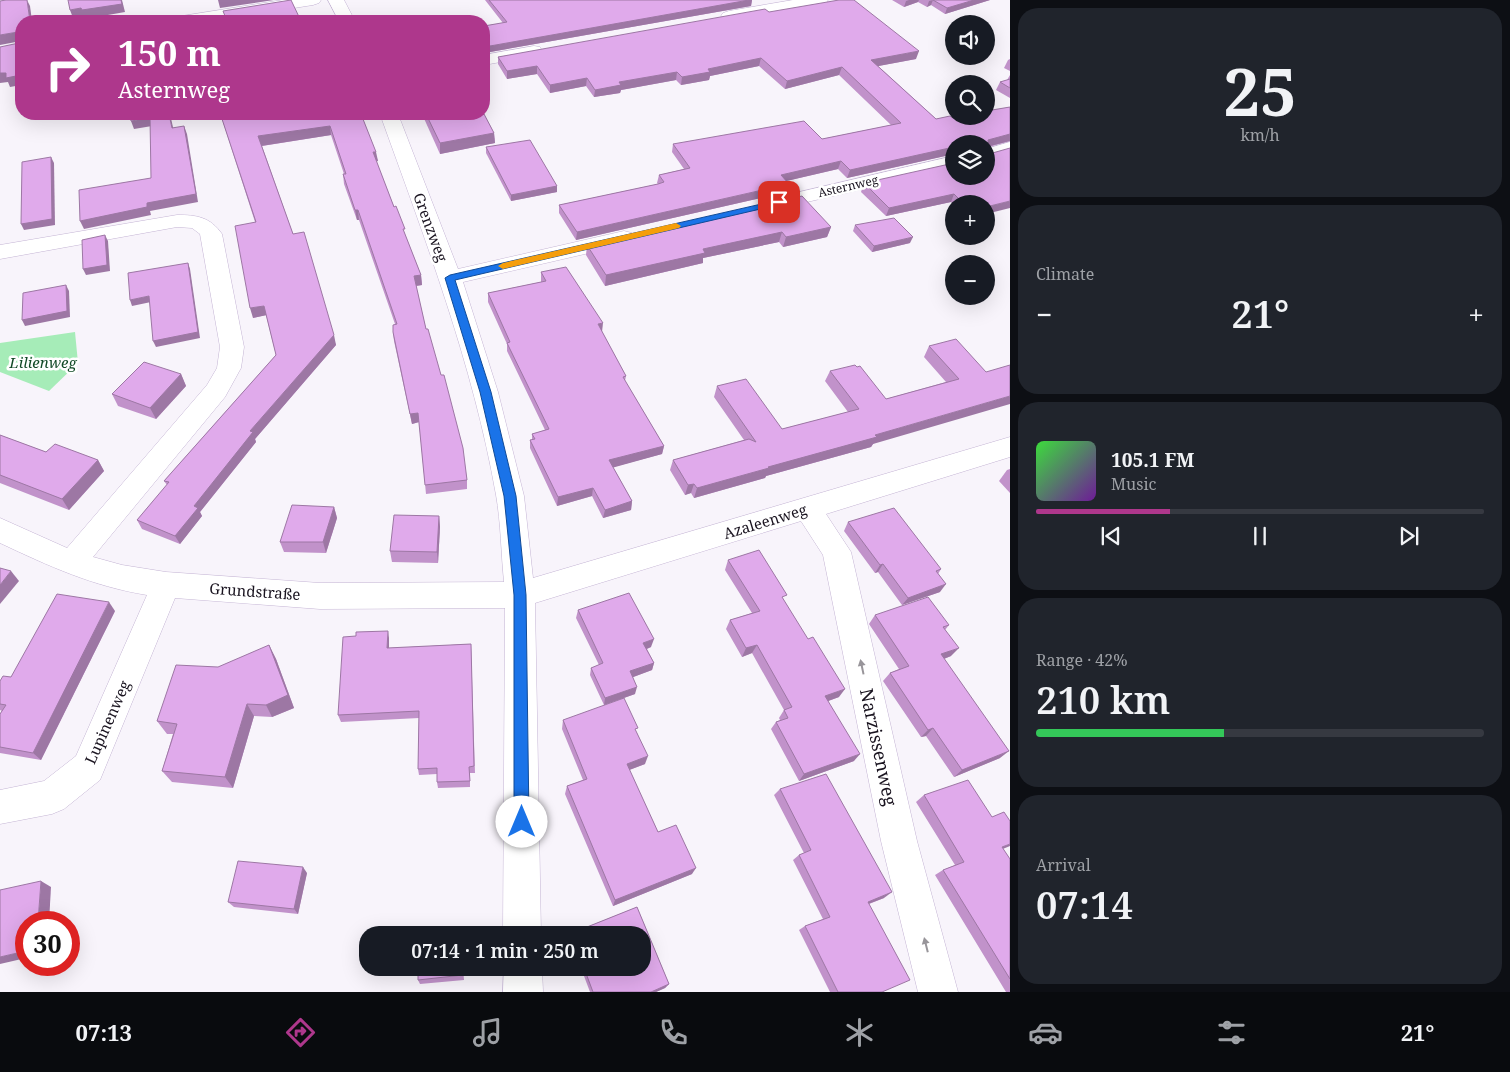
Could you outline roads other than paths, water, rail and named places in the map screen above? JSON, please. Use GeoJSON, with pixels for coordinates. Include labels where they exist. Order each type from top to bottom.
{"type":"FeatureCollection","features":[{"type":"Feature","properties":{"kind":"street"},"geometry":{"type":"LineString","coordinates":[[220,15],[314,0]]}},
{"type":"Feature","properties":{"kind":"street"},"geometry":{"type":"LineString","coordinates":[[336,0],[344,15]]}},
{"type":"Feature","properties":{"kind":"street"},"geometry":{"type":"LineString","coordinates":[[714,19],[820,0]]}},
{"type":"Feature","properties":{"kind":"street"},"geometry":{"type":"LineString","coordinates":[[490,59],[551,48]]}},
{"type":"Feature","properties":{"kind":"street","name":"Grenzweg"},"geometry":{"type":"LineString","coordinates":[[391,120],[450,278],[486,392],[510,496],[520,595],[522,926]]}},
{"type":"Feature","properties":{"kind":"street"},"geometry":{"type":"LineString","coordinates":[[995,152],[1010,148]]}},
{"type":"Feature","properties":{"kind":"street","name":"Asternweg"},"geometry":{"type":"LineString","coordinates":[[750,209],[945,164]]}},
{"type":"Feature","properties":{"kind":"street"},"geometry":{"type":"LineString","coordinates":[[0,252],[177,221],[197,222],[207,226],[211,234],[232,347],[229,368],[216,391],[71,563]]}},
{"type":"Feature","properties":{"kind":"street"},"geometry":{"type":"LineString","coordinates":[[450,278],[644,233]]}},
{"type":"Feature","properties":{"kind":"street","name":"Azaleenweg"},"geometry":{"type":"LineString","coordinates":[[520,595],[1010,447]]}},
{"type":"Feature","properties":{"kind":"street","name":"Narzissenweg"},"geometry":{"type":"LineString","coordinates":[[807,508],[837,552],[900,841],[938,992]]}},
{"type":"Feature","properties":{"kind":"street","name":"Grundstraße"},"geometry":{"type":"LineString","coordinates":[[0,530],[71,563],[122,578],[166,585],[320,596],[520,595]]}},
{"type":"Feature","properties":{"kind":"street","name":"Lupinenweg"},"geometry":{"type":"LineString","coordinates":[[0,807],[52,798],[88,768],[166,585]]}},
{"type":"Feature","properties":{"kind":"street"},"geometry":{"type":"LineString","coordinates":[[523,976],[523,992]]}},
{"type":"Feature","properties":{"kind":"park label","name":"Lilienweg"},"geometry":{"type":"Point","coordinates":[43,362]}}]}
